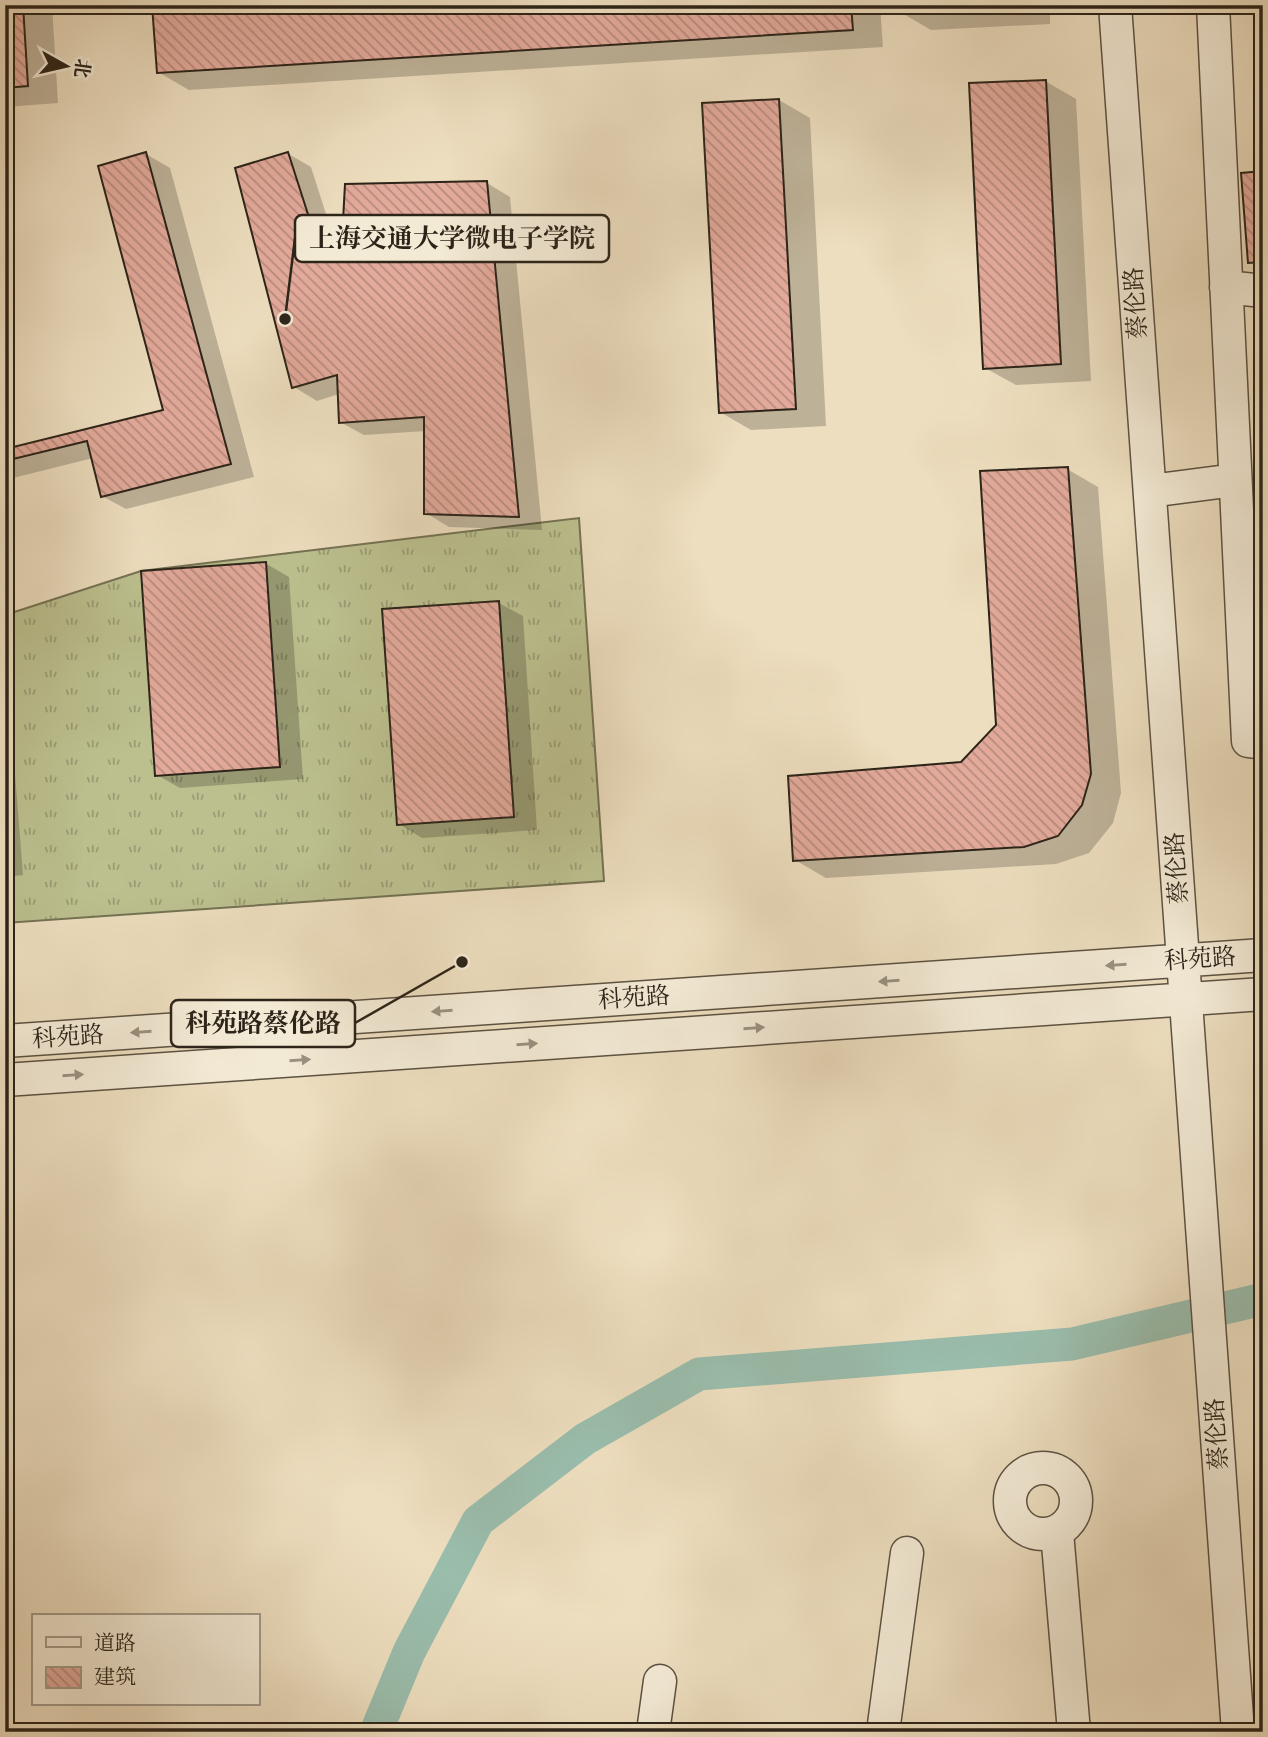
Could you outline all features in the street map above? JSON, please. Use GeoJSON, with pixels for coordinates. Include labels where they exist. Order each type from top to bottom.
{"type":"FeatureCollection","features":[{"type":"Feature","properties":{"kind":"street","name":"蔡伦路"},"geometry":{"type":"LineString","coordinates":[[1115,5],[1238,1732]]}},
{"type":"Feature","properties":{"kind":"street"},"geometry":{"type":"LineString","coordinates":[[1213,5],[1248,741],[1263,743]]}},
{"type":"Feature","properties":{"kind":"street"},"geometry":{"type":"LineString","coordinates":[[1226,287],[1263,291]]}},
{"type":"Feature","properties":{"kind":"street"},"geometry":{"type":"LineString","coordinates":[[1150,491],[1235,480]]}},
{"type":"Feature","properties":{"kind":"street","name":"科苑路"},"geometry":{"type":"LineString","coordinates":[[5,1041],[1263,955]]}},
{"type":"Feature","properties":{"kind":"street","name":"科苑路"},"geometry":{"type":"LineString","coordinates":[[5,1080],[1263,994]]}},
{"type":"Feature","properties":{"kind":"street"},"geometry":{"type":"LineString","coordinates":[[1057,1532],[1074,1732]]}},
{"type":"Feature","properties":{"kind":"street"},"geometry":{"type":"LineString","coordinates":[[883,1732],[907,1553]]}},
{"type":"Feature","properties":{"kind":"street"},"geometry":{"type":"LineString","coordinates":[[653,1732],[660,1681]]}},
{"type":"Feature","properties":{"kind":"green space"},"geometry":{"type":"Polygon","coordinates":[[[579,518],[604,881],[5,923],[5,615],[141,571],[579,518]]]}},
{"type":"Feature","properties":{"kind":"building"},"geometry":{"type":"Polygon","coordinates":[[[5,5],[23,5],[28,86],[5,88],[5,5]]]}},
{"type":"Feature","properties":{"kind":"building"},"geometry":{"type":"Polygon","coordinates":[[[152,5],[851,5],[853,30],[157,73],[152,5]]]}},
{"type":"Feature","properties":{"kind":"building"},"geometry":{"type":"Polygon","coordinates":[[[898,5],[1020,5],[1020,8],[898,13],[898,5]]]}},
{"type":"Feature","properties":{"kind":"building"},"geometry":{"type":"Polygon","coordinates":[[[1046,80],[1061,364],[983,369],[969,83],[1046,80]]]}},
{"type":"Feature","properties":{"kind":"building"},"geometry":{"type":"Polygon","coordinates":[[[779,99],[796,409],[719,413],[702,103],[779,99]]]}},
{"type":"Feature","properties":{"kind":"building"},"geometry":{"type":"Polygon","coordinates":[[[146,152],[231,464],[101,497],[87,441],[5,461],[5,449],[163,410],[98,166],[146,152]]]}},
{"type":"Feature","properties":{"kind":"building"},"geometry":{"type":"Polygon","coordinates":[[[288,152],[323,261],[341,258],[345,184],[487,181],[519,517],[424,514],[424,417],[339,423],[337,375],[292,388],[235,168],[288,152]]]}},
{"type":"Feature","properties":{"kind":"building"},"geometry":{"type":"Polygon","coordinates":[[[1263,171],[1263,262],[1248,263],[1241,173],[1263,171]]]}},
{"type":"Feature","properties":{"kind":"building"},"geometry":{"type":"Polygon","coordinates":[[[1068,467],[1091,774],[1082,805],[1058,836],[1024,847],[793,861],[788,776],[961,762],[996,725],[980,471],[1068,467]]]}},
{"type":"Feature","properties":{"kind":"building"},"geometry":{"type":"Polygon","coordinates":[[[266,562],[280,767],[155,776],[141,571],[266,562]]]}},
{"type":"Feature","properties":{"kind":"building"},"geometry":{"type":"Polygon","coordinates":[[[499,601],[514,817],[397,825],[382,609],[499,601]]]}},
{"type":"Feature","properties":{"kind":"waterway"},"geometry":{"type":"LineString","coordinates":[[376,1732],[409,1652],[478,1521],[585,1439],[699,1374],[1072,1344],[1263,1299]]}},
{"type":"Feature","properties":{"kind":"place","name":"上海交通大学微电子学院"},"geometry":{"type":"Point","coordinates":[285,319]}},
{"type":"Feature","properties":{"kind":"place","name":"科苑路蔡伦路"},"geometry":{"type":"Point","coordinates":[462,962]}}]}
